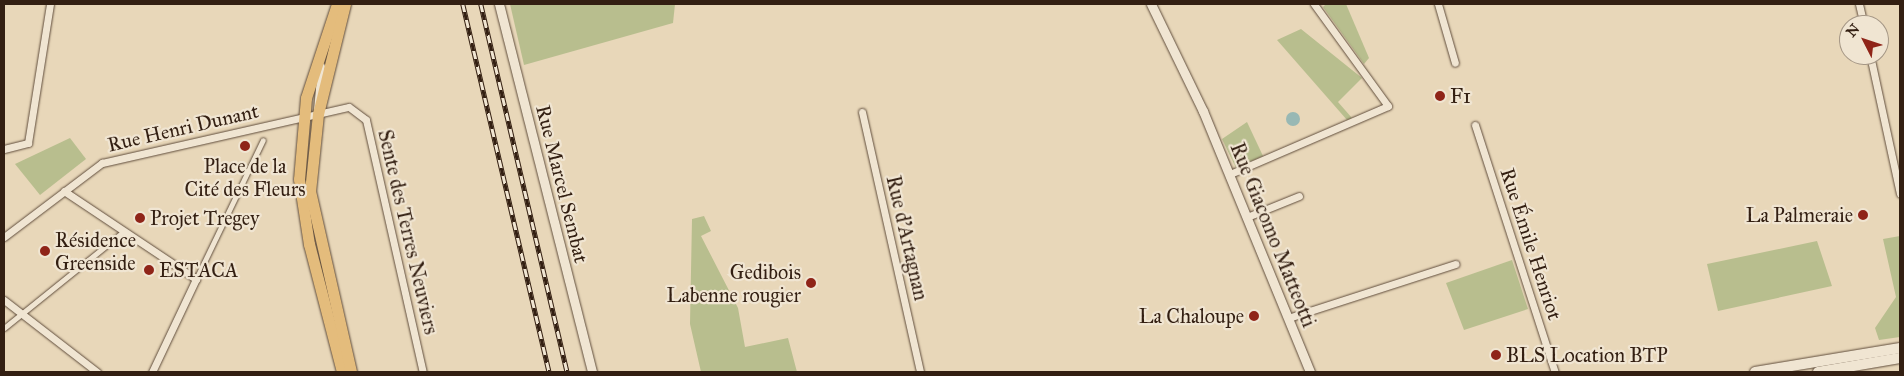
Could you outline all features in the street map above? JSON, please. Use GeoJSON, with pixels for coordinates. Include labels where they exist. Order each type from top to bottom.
{"type":"FeatureCollection","features":[{"type":"Feature","properties":{"kind":"main road"},"geometry":{"type":"LineString","coordinates":[[337,4],[321,48],[303,117],[299,160],[303,214],[342,372]]}},
{"type":"Feature","properties":{"kind":"main road"},"geometry":{"type":"LineString","coordinates":[[345,4],[318,114],[311,208],[351,372]]}},
{"type":"Feature","properties":{"kind":"main road"},"geometry":{"type":"LineString","coordinates":[[1755,372],[1900,348]]}},
{"type":"Feature","properties":{"kind":"main road"},"geometry":{"type":"LineString","coordinates":[[1818,372],[1900,358]]}},
{"type":"Feature","properties":{"kind":"street"},"geometry":{"type":"LineString","coordinates":[[4,149],[28,142],[50,4]]}},
{"type":"Feature","properties":{"kind":"street","name":"Rue Marcel Sembat"},"geometry":{"type":"LineString","coordinates":[[499,4],[592,372]]}},
{"type":"Feature","properties":{"kind":"street","name":"Rue Giacomo Matteotti"},"geometry":{"type":"LineString","coordinates":[[1151,4],[1203,111],[1310,372]]}},
{"type":"Feature","properties":{"kind":"street"},"geometry":{"type":"LineString","coordinates":[[1230,174],[1388,104],[1314,4]]}},
{"type":"Feature","properties":{"kind":"street"},"geometry":{"type":"LineString","coordinates":[[1438,4],[1455,63]]}},
{"type":"Feature","properties":{"kind":"street"},"geometry":{"type":"LineString","coordinates":[[318,114],[315,99],[321,48]]}},
{"type":"Feature","properties":{"kind":"street"},"geometry":{"type":"LineString","coordinates":[[1872,65],[1900,194]]}},
{"type":"Feature","properties":{"kind":"street","name":"Rue Henri Dunant"},"geometry":{"type":"LineString","coordinates":[[4,237],[102,163],[349,107]]}},
{"type":"Feature","properties":{"kind":"street","name":"Sente des Terres Neuviers"},"geometry":{"type":"LineString","coordinates":[[349,107],[366,120],[423,372]]}},
{"type":"Feature","properties":{"kind":"street","name":"Rue d'Artagnan"},"geometry":{"type":"LineString","coordinates":[[862,112],[920,372]]}},
{"type":"Feature","properties":{"kind":"street","name":"Rue Émile Henriot"},"geometry":{"type":"LineString","coordinates":[[1475,125],[1556,372]]}},
{"type":"Feature","properties":{"kind":"street"},"geometry":{"type":"LineString","coordinates":[[152,372],[263,140]]}},
{"type":"Feature","properties":{"kind":"street"},"geometry":{"type":"LineString","coordinates":[[64,191],[196,279]]}},
{"type":"Feature","properties":{"kind":"street"},"geometry":{"type":"LineString","coordinates":[[1247,217],[1299,196]]}},
{"type":"Feature","properties":{"kind":"street"},"geometry":{"type":"LineString","coordinates":[[4,328],[124,231]]}},
{"type":"Feature","properties":{"kind":"street"},"geometry":{"type":"LineString","coordinates":[[1288,318],[1454,264]]}},
{"type":"Feature","properties":{"kind":"street"},"geometry":{"type":"LineString","coordinates":[[4,300],[97,372]]}},
{"type":"Feature","properties":{"kind":"green space"},"geometry":{"type":"Polygon","coordinates":[[[510,4],[675,4],[673,23],[524,65],[510,4]]]}},
{"type":"Feature","properties":{"kind":"green space"},"geometry":{"type":"Polygon","coordinates":[[[1326,4],[1346,4],[1369,58],[1364,64],[1323,7],[1326,4]]]}},
{"type":"Feature","properties":{"kind":"green space"},"geometry":{"type":"Polygon","coordinates":[[[1301,29],[1362,78],[1338,102],[1352,118],[1347,120],[1277,40],[1301,29]]]}},
{"type":"Feature","properties":{"kind":"green space"},"geometry":{"type":"Polygon","coordinates":[[[1247,122],[1263,156],[1236,168],[1222,139],[1247,122]]]}},
{"type":"Feature","properties":{"kind":"green space"},"geometry":{"type":"Polygon","coordinates":[[[70,138],[86,159],[40,195],[15,164],[70,138]]]}},
{"type":"Feature","properties":{"kind":"green space"},"geometry":{"type":"Polygon","coordinates":[[[704,216],[711,231],[701,236],[738,308],[745,347],[788,338],[797,372],[701,372],[690,324],[692,219],[704,216]]]}},
{"type":"Feature","properties":{"kind":"green space"},"geometry":{"type":"Polygon","coordinates":[[[1900,236],[1900,337],[1879,340],[1875,328],[1896,297],[1883,239],[1900,236]]]}},
{"type":"Feature","properties":{"kind":"green space"},"geometry":{"type":"Polygon","coordinates":[[[1817,241],[1832,286],[1718,311],[1707,264],[1817,241]]]}},
{"type":"Feature","properties":{"kind":"green space"},"geometry":{"type":"Polygon","coordinates":[[[1512,260],[1528,309],[1464,330],[1446,283],[1512,260]]]}},
{"type":"Feature","properties":{"kind":"water"},"geometry":{"type":"Polygon","coordinates":[[[1293,112],[1298,114],[1300,119],[1298,124],[1293,126],[1288,124],[1286,119],[1288,114],[1293,112]]]}},
{"type":"Feature","properties":{"kind":"railway"},"geometry":{"type":"LineString","coordinates":[[463,4],[549,372]]}},
{"type":"Feature","properties":{"kind":"railway"},"geometry":{"type":"LineString","coordinates":[[481,4],[567,372]]}},
{"type":"Feature","properties":{"kind":"place","name":"F1"},"geometry":{"type":"Point","coordinates":[1440,96]}},
{"type":"Feature","properties":{"kind":"place","name":"Place de la Cité des Fleurs"},"geometry":{"type":"Point","coordinates":[245,146]}},
{"type":"Feature","properties":{"kind":"place","name":"La Palmeraie"},"geometry":{"type":"Point","coordinates":[1863,215]}},
{"type":"Feature","properties":{"kind":"place","name":"Projet Tregey"},"geometry":{"type":"Point","coordinates":[140,218]}},
{"type":"Feature","properties":{"kind":"place","name":"Résidence Greenside"},"geometry":{"type":"Point","coordinates":[45,251]}},
{"type":"Feature","properties":{"kind":"place","name":"ESTACA"},"geometry":{"type":"Point","coordinates":[149,270]}},
{"type":"Feature","properties":{"kind":"place","name":"Gedibois Labenne rougier"},"geometry":{"type":"Point","coordinates":[811,283]}},
{"type":"Feature","properties":{"kind":"place","name":"La Chaloupe"},"geometry":{"type":"Point","coordinates":[1254,316]}},
{"type":"Feature","properties":{"kind":"place","name":"BLS Location BTP"},"geometry":{"type":"Point","coordinates":[1496,355]}}]}
